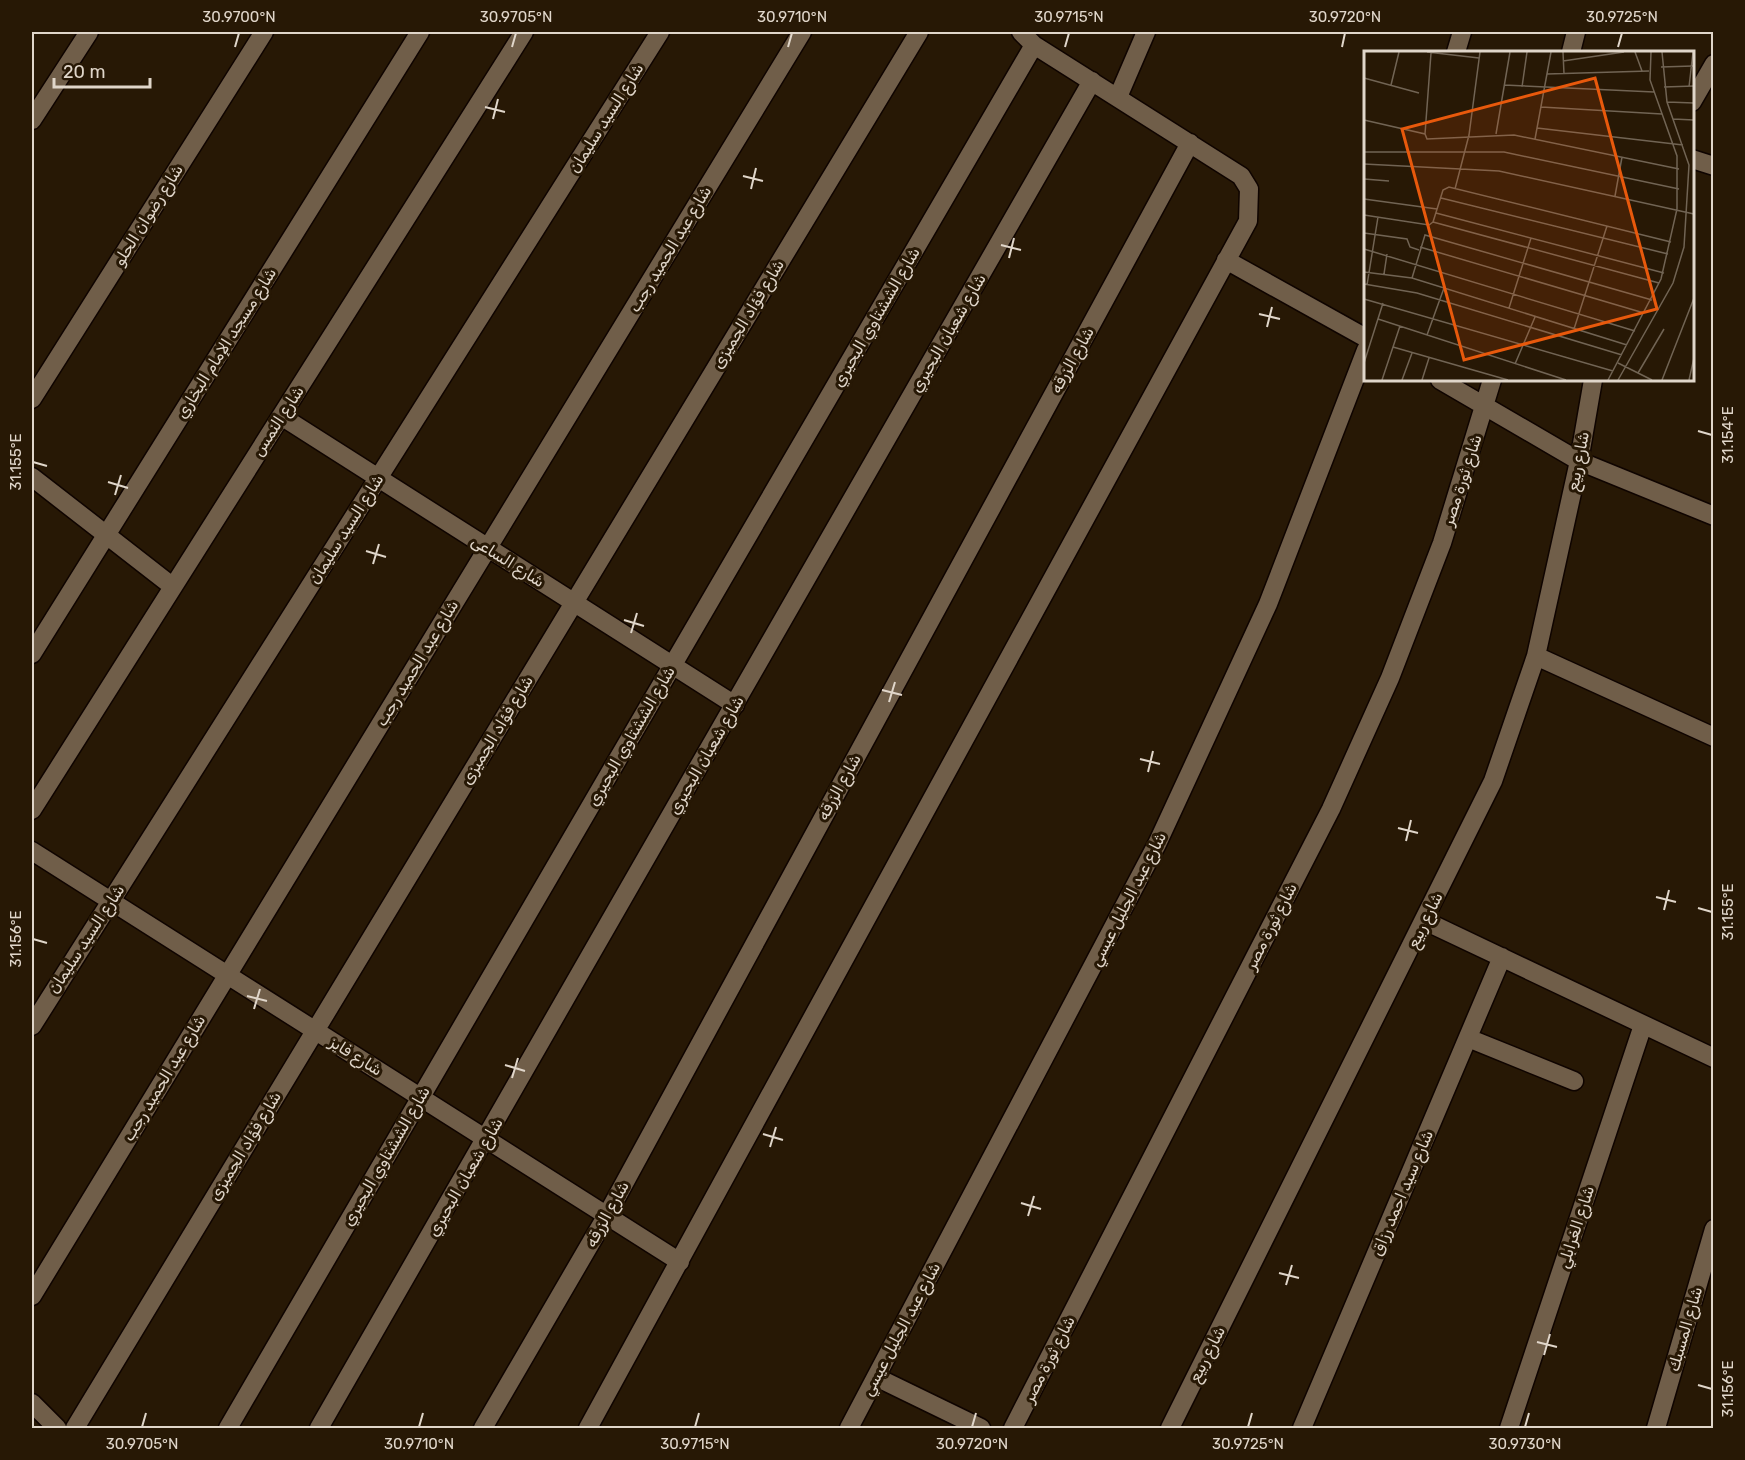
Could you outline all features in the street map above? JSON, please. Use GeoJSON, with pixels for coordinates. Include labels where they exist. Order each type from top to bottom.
{"type":"FeatureCollection","features":[{"type":"Feature","properties":{"kind":"street"},"geometry":{"type":"LineString","coordinates":[[32,120],[89,32]]}},
{"type":"Feature","properties":{"kind":"street","name":"شارع رضوان الحلو"},"geometry":{"type":"LineString","coordinates":[[32,399],[264,32]]}},
{"type":"Feature","properties":{"kind":"street","name":"شارع مسجد الإمام البخاري"},"geometry":{"type":"LineString","coordinates":[[32,654],[420,32]]}},
{"type":"Feature","properties":{"kind":"street","name":"شارع النمس"},"geometry":{"type":"LineString","coordinates":[[32,810],[524,32]]}},
{"type":"Feature","properties":{"kind":"street","name":"شارع السيد سليمان"},"geometry":{"type":"LineString","coordinates":[[32,1026],[660,32]]}},
{"type":"Feature","properties":{"kind":"street","name":"شارع عبد الحميد رجب"},"geometry":{"type":"LineString","coordinates":[[32,1296],[802,32]]}},
{"type":"Feature","properties":{"kind":"street","name":"شارع فؤاد الجميزى"},"geometry":{"type":"LineString","coordinates":[[75,1428],[919,32]]}},
{"type":"Feature","properties":{"kind":"street"},"geometry":{"type":"LineString","coordinates":[[1118,98],[1146,32]]}},
{"type":"Feature","properties":{"kind":"street"},"geometry":{"type":"LineString","coordinates":[[1456,51],[1462,32]]}},
{"type":"Feature","properties":{"kind":"street"},"geometry":{"type":"LineString","coordinates":[[1571,51],[1576,32]]}},
{"type":"Feature","properties":{"kind":"street"},"geometry":{"type":"LineString","coordinates":[[588,1428],[1248,220],[1249,189],[1241,176],[1028,38]]}},
{"type":"Feature","properties":{"kind":"street","name":"شارع الششتاوي البحيري"},"geometry":{"type":"LineString","coordinates":[[228,1428],[673,665],[1028,38]]}},
{"type":"Feature","properties":{"kind":"street"},"geometry":{"type":"LineString","coordinates":[[1694,98],[1713,63]]}},
{"type":"Feature","properties":{"kind":"street","name":"شارع شعبان البحيري"},"geometry":{"type":"LineString","coordinates":[[319,1428],[487,1139],[1092,81]]}},
{"type":"Feature","properties":{"kind":"street","name":"شارع الزرقه"},"geometry":{"type":"LineString","coordinates":[[483,1428],[607,1215],[1190,143]]}},
{"type":"Feature","properties":{"kind":"street"},"geometry":{"type":"LineString","coordinates":[[1694,160],[1713,166]]}},
{"type":"Feature","properties":{"kind":"street"},"geometry":{"type":"LineString","coordinates":[[1226,260],[1364,337]]}},
{"type":"Feature","properties":{"kind":"street","name":"شارع عبد الجليل عيسي"},"geometry":{"type":"LineString","coordinates":[[849,1428],[1157,844],[1268,604],[1364,353]]}},
{"type":"Feature","properties":{"kind":"street"},"geometry":{"type":"LineString","coordinates":[[1442,381],[1579,461],[1713,516]]}},
{"type":"Feature","properties":{"kind":"street","name":"شارع ثورة مصر"},"geometry":{"type":"LineString","coordinates":[[1013,1428],[1331,809],[1394,667],[1442,543],[1492,381]]}},
{"type":"Feature","properties":{"kind":"street","name":"شارع ربيع"},"geometry":{"type":"LineString","coordinates":[[1170,1428],[1493,781],[1536,656],[1579,461],[1593,381]]}},
{"type":"Feature","properties":{"kind":"street","name":"شارع الساعى"},"geometry":{"type":"LineString","coordinates":[[281,417],[735,705]]}},
{"type":"Feature","properties":{"kind":"street"},"geometry":{"type":"LineString","coordinates":[[32,477],[172,586]]}},
{"type":"Feature","properties":{"kind":"street"},"geometry":{"type":"LineString","coordinates":[[1536,656],[1713,737]]}},
{"type":"Feature","properties":{"kind":"street","name":"شارع فايز"},"geometry":{"type":"LineString","coordinates":[[32,851],[680,1262]]}},
{"type":"Feature","properties":{"kind":"street"},"geometry":{"type":"LineString","coordinates":[[1425,921],[1713,1058]]}},
{"type":"Feature","properties":{"kind":"street","name":"شارع سيد احمد رزاق"},"geometry":{"type":"LineString","coordinates":[[1302,1428],[1502,957]]}},
{"type":"Feature","properties":{"kind":"street","name":"شارع الغرابلي"},"geometry":{"type":"LineString","coordinates":[[1509,1428],[1643,1025]]}},
{"type":"Feature","properties":{"kind":"street"},"geometry":{"type":"LineString","coordinates":[[1468,1038],[1574,1081]]}},
{"type":"Feature","properties":{"kind":"street","name":"شارع المسبك"},"geometry":{"type":"LineString","coordinates":[[1656,1428],[1713,1229]]}},
{"type":"Feature","properties":{"kind":"street"},"geometry":{"type":"LineString","coordinates":[[876,1377],[981,1428]]}},
{"type":"Feature","properties":{"kind":"street"},"geometry":{"type":"LineString","coordinates":[[32,1403],[57,1428]]}}]}
